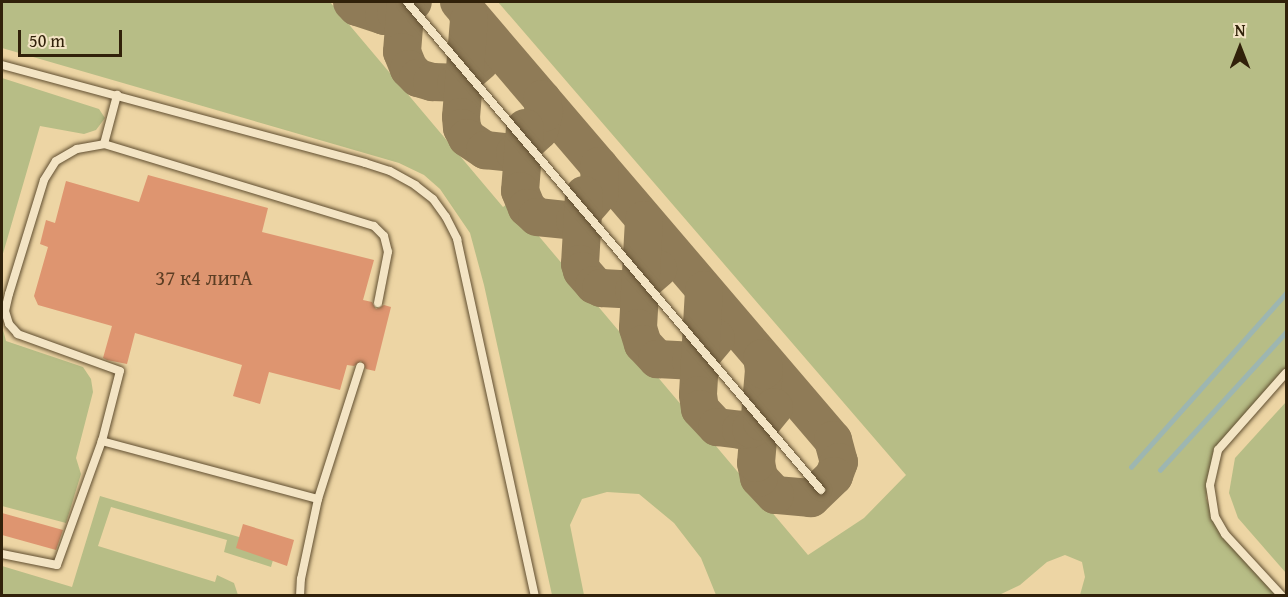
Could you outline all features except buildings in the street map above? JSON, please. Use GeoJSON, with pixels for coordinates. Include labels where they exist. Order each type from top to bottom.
{"type":"FeatureCollection","features":[{"type":"Feature","properties":{"kind":"lane"},"geometry":{"type":"LineString","coordinates":[[407,2],[821,490]]}},
{"type":"Feature","properties":{"kind":"lane"},"geometry":{"type":"LineString","coordinates":[[2,65],[373,166],[415,184],[433,199],[446,216],[457,239],[535,596]]}},
{"type":"Feature","properties":{"kind":"lane"},"geometry":{"type":"LineString","coordinates":[[104,144],[117,95]]}},
{"type":"Feature","properties":{"kind":"lane"},"geometry":{"type":"LineString","coordinates":[[2,554],[57,565],[102,441],[120,371],[18,334],[9,324],[5,311],[44,180],[56,161],[77,149],[104,144],[374,226],[384,236],[388,252],[378,303]]}},
{"type":"Feature","properties":{"kind":"lane"},"geometry":{"type":"LineString","coordinates":[[300,596],[300,579],[318,499],[336,436],[360,367]]}},
{"type":"Feature","properties":{"kind":"lane"},"geometry":{"type":"LineString","coordinates":[[1282,596],[1225,534],[1215,517],[1210,485],[1218,450],[1287,373]]}},
{"type":"Feature","properties":{"kind":"lane"},"geometry":{"type":"LineString","coordinates":[[102,441],[318,499]]}},
{"type":"Feature","properties":{"kind":"green space"},"geometry":{"type":"Polygon","coordinates":[[[2,2],[330,2],[503,207],[510,202],[808,555],[864,518],[906,475],[498,2],[1286,2],[1286,369],[1213,452],[1206,498],[1221,535],[1276,595],[1080,595],[1085,577],[1082,562],[1065,555],[1047,562],[1020,585],[999,595],[716,595],[701,558],[674,523],[639,494],[607,492],[582,499],[570,525],[584,595],[552,595],[484,285],[470,233],[440,189],[424,175],[399,163],[2,48],[2,2]]]}},
{"type":"Feature","properties":{"kind":"green space"},"geometry":{"type":"Polygon","coordinates":[[[2,78],[99,109],[105,118],[96,130],[84,134],[40,126],[2,257],[2,78]]]}},
{"type":"Feature","properties":{"kind":"green space"},"geometry":{"type":"Polygon","coordinates":[[[2,326],[6,341],[83,367],[91,379],[93,392],[76,458],[81,474],[66,523],[2,506],[2,326]]]}},
{"type":"Feature","properties":{"kind":"green space"},"geometry":{"type":"Polygon","coordinates":[[[1286,402],[1286,573],[1238,518],[1229,493],[1235,458],[1286,402]]]}},
{"type":"Feature","properties":{"kind":"green space"},"geometry":{"type":"Polygon","coordinates":[[[100,496],[239,537],[273,560],[271,567],[224,552],[227,540],[111,507],[98,546],[215,582],[217,575],[234,583],[238,595],[2,595],[2,566],[72,587],[100,496]]]}},
{"type":"Feature","properties":{"kind":"waterway"},"geometry":{"type":"LineString","coordinates":[[1131,467],[1286,293]]}},
{"type":"Feature","properties":{"kind":"waterway"},"geometry":{"type":"LineString","coordinates":[[1160,470],[1286,332]]}},
{"type":"Feature","properties":{"kind":"taxiway"},"geometry":{"type":"LineString","coordinates":[[352,2],[357,7],[384,16],[396,13],[413,2]]}},
{"type":"Feature","properties":{"kind":"taxiway"},"geometry":{"type":"LineString","coordinates":[[406,2],[402,52],[409,69],[418,78],[432,82],[456,83],[481,61]]}},
{"type":"Feature","properties":{"kind":"taxiway"},"geometry":{"type":"LineString","coordinates":[[459,2],[833,440],[839,462],[834,476],[811,498],[775,495],[759,478],[756,463],[764,370],[762,358]]}},
{"type":"Feature","properties":{"kind":"taxiway"},"geometry":{"type":"LineString","coordinates":[[467,11],[469,20],[461,117],[462,128],[467,138],[485,150],[515,153],[539,131],[544,113],[542,99]]}},
{"type":"Feature","properties":{"kind":"taxiway"},"geometry":{"type":"LineString","coordinates":[[525,128],[520,191],[527,208],[537,217],[575,221],[600,192],[599,166]]}},
{"type":"Feature","properties":{"kind":"taxiway"},"geometry":{"type":"LineString","coordinates":[[584,195],[580,264],[582,271],[594,285],[601,288],[634,290],[658,269]]}},
{"type":"Feature","properties":{"kind":"taxiway"},"geometry":{"type":"LineString","coordinates":[[644,220],[638,328],[643,344],[657,359],[691,361],[705,351],[716,338]]}},
{"type":"Feature","properties":{"kind":"taxiway"},"geometry":{"type":"LineString","coordinates":[[704,290],[698,395],[700,409],[717,427],[741,430],[751,429],[762,422],[774,407]]}}]}
